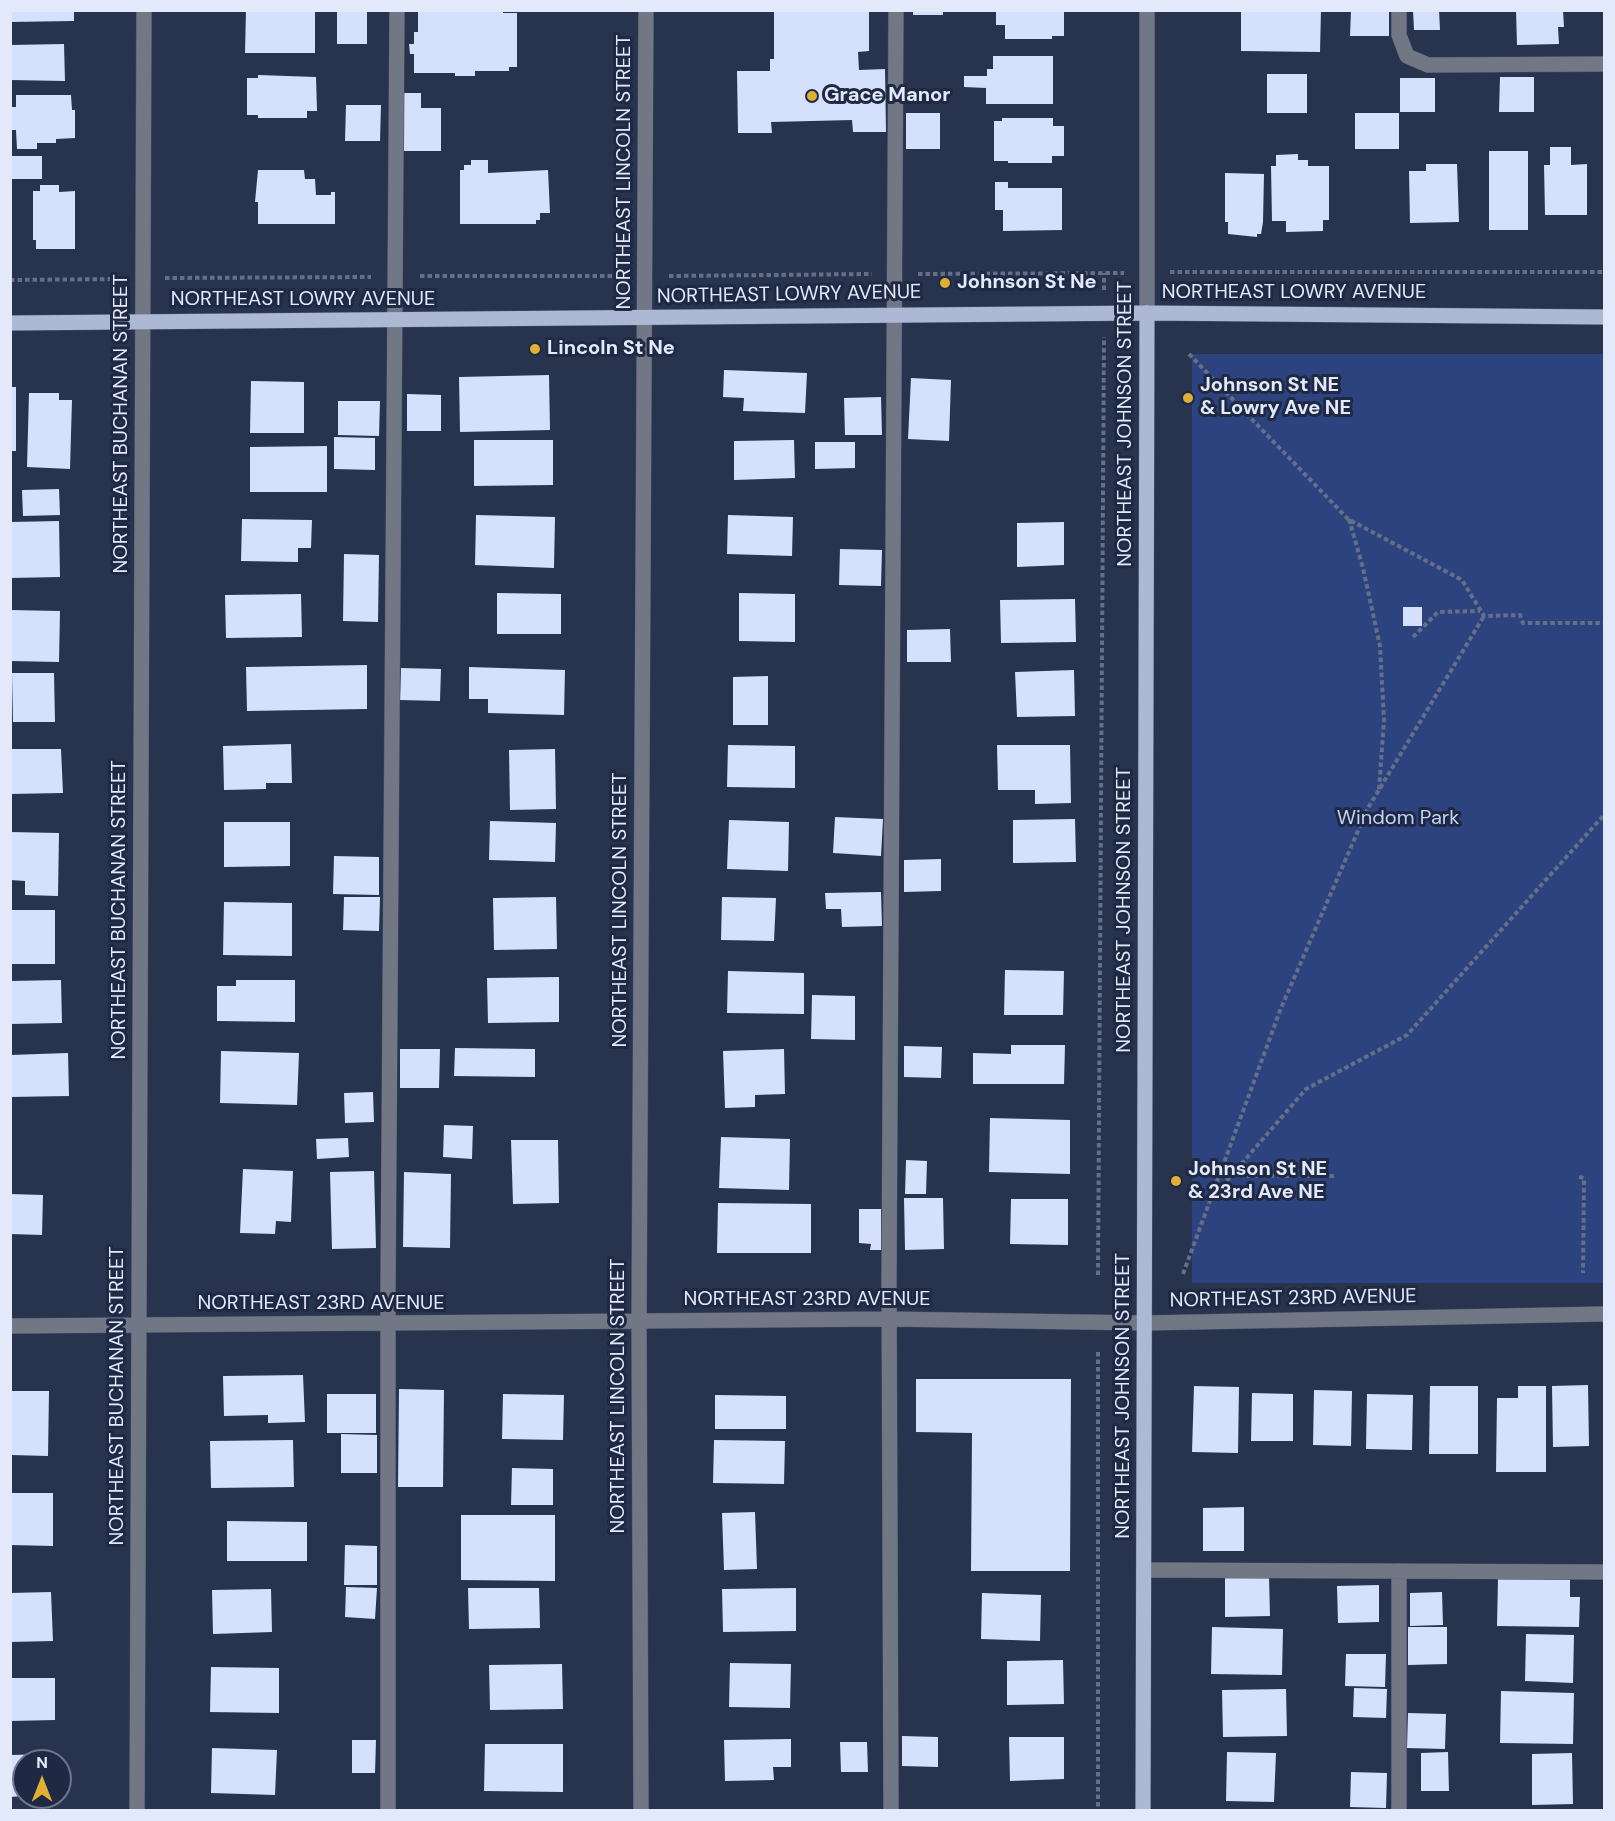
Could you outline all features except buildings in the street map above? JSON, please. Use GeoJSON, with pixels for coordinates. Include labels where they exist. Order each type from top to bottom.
{"type":"FeatureCollection","features":[{"type":"Feature","properties":{"kind":"main road","name":"NORTHEAST LOWRY AVENUE"},"geometry":{"type":"LineString","coordinates":[[10,323],[1147,313],[1605,317]]}},
{"type":"Feature","properties":{"kind":"main road","name":"NORTHEAST JOHNSON STREET"},"geometry":{"type":"LineString","coordinates":[[1143,1810],[1147,313]]}},
{"type":"Feature","properties":{"kind":"street","name":"NORTHEAST BUCHANAN STREET"},"geometry":{"type":"LineString","coordinates":[[137,1810],[144,10]]}},
{"type":"Feature","properties":{"kind":"street"},"geometry":{"type":"LineString","coordinates":[[388,1810],[388,1324],[397,10]]}},
{"type":"Feature","properties":{"kind":"street","name":"NORTHEAST LINCOLN STREET"},"geometry":{"type":"LineString","coordinates":[[641,1810],[639,1322],[646,10]]}},
{"type":"Feature","properties":{"kind":"street"},"geometry":{"type":"LineString","coordinates":[[891,1810],[889,1319],[896,10]]}},
{"type":"Feature","properties":{"kind":"street","name":"NORTHEAST JOHNSON STREET"},"geometry":{"type":"LineString","coordinates":[[1147,10],[1147,313]]}},
{"type":"Feature","properties":{"kind":"street"},"geometry":{"type":"LineString","coordinates":[[1399,10],[1399,35],[1407,56],[1428,65],[1605,64]]}},
{"type":"Feature","properties":{"kind":"street","name":"NORTHEAST 23RD AVENUE"},"geometry":{"type":"LineString","coordinates":[[10,1326],[889,1319],[1145,1323],[1605,1314]]}},
{"type":"Feature","properties":{"kind":"street"},"geometry":{"type":"LineString","coordinates":[[1144,1569],[1605,1572]]}},
{"type":"Feature","properties":{"kind":"street"},"geometry":{"type":"LineString","coordinates":[[1399,1571],[1399,1810]]}},
{"type":"Feature","properties":{"kind":"path"},"geometry":{"type":"LineString","coordinates":[[10,280],[394,276],[1605,272]]}},
{"type":"Feature","properties":{"kind":"path"},"geometry":{"type":"LineString","coordinates":[[1098,1275],[1104,273]]}},
{"type":"Feature","properties":{"kind":"path"},"geometry":{"type":"LineString","coordinates":[[1189,354],[1348,519],[1462,580],[1484,616]]}},
{"type":"Feature","properties":{"kind":"path"},"geometry":{"type":"LineString","coordinates":[[1348,519],[1363,568],[1380,646],[1383,720],[1379,791]]}},
{"type":"Feature","properties":{"kind":"path"},"geometry":{"type":"LineString","coordinates":[[1413,637],[1438,612],[1481,610]]}},
{"type":"Feature","properties":{"kind":"path"},"geometry":{"type":"LineString","coordinates":[[1484,616],[1520,615],[1523,623],[1605,623]]}},
{"type":"Feature","properties":{"kind":"path"},"geometry":{"type":"LineString","coordinates":[[1183,1274],[1281,1008],[1368,808],[1484,616]]}},
{"type":"Feature","properties":{"kind":"path"},"geometry":{"type":"LineString","coordinates":[[1209,1202],[1306,1089],[1407,1035],[1605,815]]}},
{"type":"Feature","properties":{"kind":"path"},"geometry":{"type":"LineString","coordinates":[[1231,1176],[1336,1176]]}},
{"type":"Feature","properties":{"kind":"path"},"geometry":{"type":"LineString","coordinates":[[1579,1177],[1584,1178],[1583,1273]]}},
{"type":"Feature","properties":{"kind":"path"},"geometry":{"type":"LineString","coordinates":[[1098,1352],[1098,1810]]}},
{"type":"Feature","properties":{"kind":"green space","name":"Windom Park"},"geometry":{"type":"Polygon","coordinates":[[[1192,354],[1604,354],[1604,1283],[1192,1283],[1192,354]]]}},
{"type":"Feature","properties":{"kind":"place","name":"Grace Manor"},"geometry":{"type":"Point","coordinates":[812,96]}},
{"type":"Feature","properties":{"kind":"place","name":"Johnson St Ne"},"geometry":{"type":"Point","coordinates":[945,283]}},
{"type":"Feature","properties":{"kind":"place","name":"Lincoln St Ne"},"geometry":{"type":"Point","coordinates":[535,349]}},
{"type":"Feature","properties":{"kind":"place","name":"Johnson St NE & Lowry Ave NE"},"geometry":{"type":"Point","coordinates":[1188,398]}},
{"type":"Feature","properties":{"kind":"place","name":"Johnson St NE & 23rd Ave NE"},"geometry":{"type":"Point","coordinates":[1176,1181]}}]}
